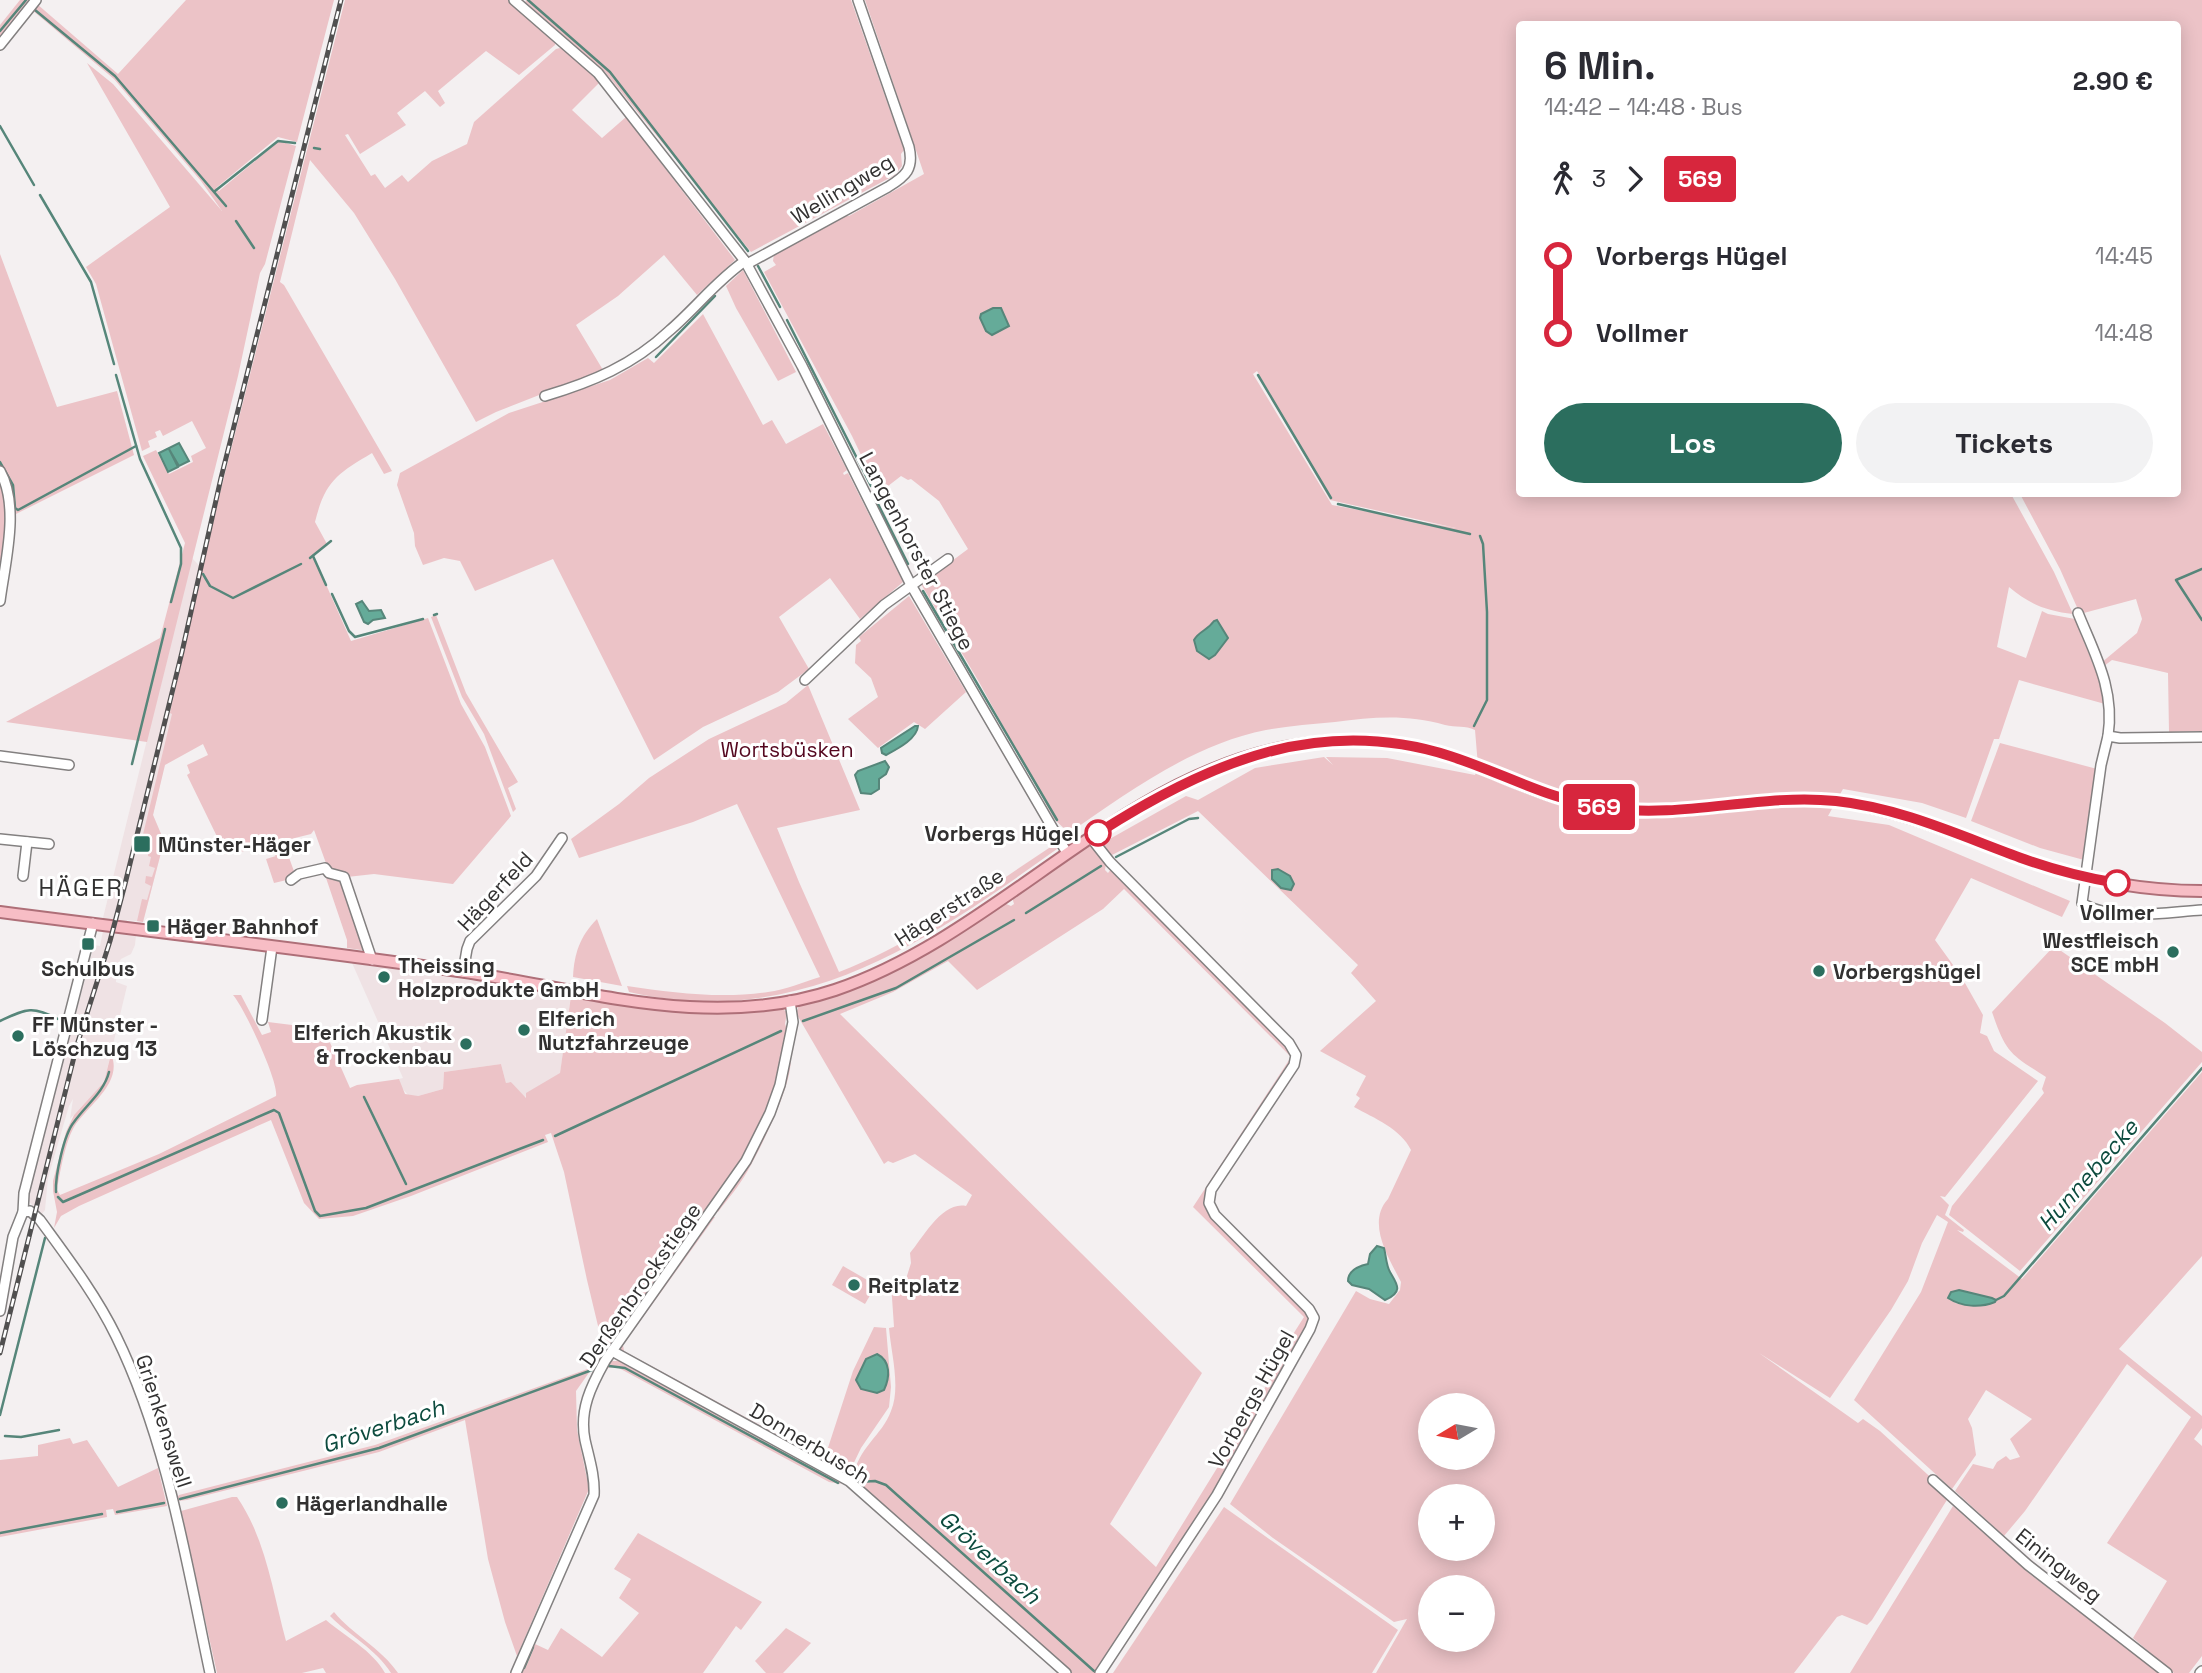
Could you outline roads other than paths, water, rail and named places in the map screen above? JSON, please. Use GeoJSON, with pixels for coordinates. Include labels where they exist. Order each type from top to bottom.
{"type":"FeatureCollection","features":[{"type":"Feature","properties":{"kind":"main road","name":"Hägerstraße"},"geometry":{"type":"LineString","coordinates":[[0,912],[463,972],[677,1008],[737,1009],[790,1001],[836,989],[904,960],[1067,853],[1177,786],[1238,760],[1298,744],[1369,741],[1434,751],[1550,796],[1605,808],[1655,812],[1753,802],[1835,801],[1922,820],[2039,864],[2087,877],[2132,886],[2202,891]]}},
{"type":"Feature","properties":{"kind":"street"},"geometry":{"type":"LineString","coordinates":[[0,45],[36,0]]}},
{"type":"Feature","properties":{"kind":"street","name":"Langenhorster Stiege"},"geometry":{"type":"LineString","coordinates":[[514,0],[598,73],[746,263],[806,373],[911,585],[1067,853]]}},
{"type":"Feature","properties":{"kind":"street","name":"Wellingweg"},"geometry":{"type":"LineString","coordinates":[[746,263],[888,187],[904,177],[909,170],[909,147],[858,0]]}},
{"type":"Feature","properties":{"kind":"street"},"geometry":{"type":"LineString","coordinates":[[545,396],[595,380],[639,356],[746,263]]}},
{"type":"Feature","properties":{"kind":"street"},"geometry":{"type":"LineString","coordinates":[[0,471],[9,491],[10,513],[0,601]]}},
{"type":"Feature","properties":{"kind":"street"},"geometry":{"type":"LineString","coordinates":[[805,680],[866,622],[948,559]]}},
{"type":"Feature","properties":{"kind":"street"},"geometry":{"type":"LineString","coordinates":[[2078,613],[2108,691],[2110,709],[2082,903],[2112,913],[2202,910]]}},
{"type":"Feature","properties":{"kind":"street"},"geometry":{"type":"LineString","coordinates":[[2108,736],[2202,737]]}},
{"type":"Feature","properties":{"kind":"street"},"geometry":{"type":"LineString","coordinates":[[0,756],[69,765]]}},
{"type":"Feature","properties":{"kind":"street","name":"Hägerfeld"},"geometry":{"type":"LineString","coordinates":[[463,972],[470,941],[536,876],[562,838]]}},
{"type":"Feature","properties":{"kind":"street","name":"Vorbergs Hügel"},"geometry":{"type":"LineString","coordinates":[[1091,838],[1110,862],[1295,1052],[1294,1065],[1211,1190],[1209,1203],[1215,1215],[1309,1308],[1314,1318],[1217,1495],[1100,1673]]}},
{"type":"Feature","properties":{"kind":"street"},"geometry":{"type":"LineString","coordinates":[[0,839],[49,844]]}},
{"type":"Feature","properties":{"kind":"street"},"geometry":{"type":"LineString","coordinates":[[23,876],[27,842]]}},
{"type":"Feature","properties":{"kind":"street"},"geometry":{"type":"LineString","coordinates":[[291,880],[299,874],[325,868],[328,873],[344,877],[372,960]]}},
{"type":"Feature","properties":{"kind":"street"},"geometry":{"type":"LineString","coordinates":[[0,1311],[13,1237],[23,1212],[24,1193],[93,923]]}},
{"type":"Feature","properties":{"kind":"street"},"geometry":{"type":"LineString","coordinates":[[262,1020],[272,947]]}},
{"type":"Feature","properties":{"kind":"street","name":"Derßenbrockstiege"},"geometry":{"type":"LineString","coordinates":[[516,1673],[593,1498],[594,1479],[583,1413],[594,1380],[746,1161],[770,1113],[780,1085],[793,1022],[790,1001]]}},
{"type":"Feature","properties":{"kind":"street","name":"Grienkenswell"},"geometry":{"type":"LineString","coordinates":[[23,1212],[30,1211],[40,1220],[99,1304],[139,1387],[165,1472],[210,1673]]}},
{"type":"Feature","properties":{"kind":"street","name":"Donnerbusch"},"geometry":{"type":"LineString","coordinates":[[612,1351],[849,1481],[1066,1673]]}},
{"type":"Feature","properties":{"kind":"street","name":"Einingweg"},"geometry":{"type":"LineString","coordinates":[[1933,1480],[2028,1565],[2167,1673]]}},
{"type":"Feature","properties":{"kind":"waterway"},"geometry":{"type":"LineString","coordinates":[[0,31],[26,0]]}},
{"type":"Feature","properties":{"kind":"waterway"},"geometry":{"type":"LineString","coordinates":[[528,0],[610,72],[748,251]]}},
{"type":"Feature","properties":{"kind":"waterway"},"geometry":{"type":"LineString","coordinates":[[35,10],[115,76],[226,206]]}},
{"type":"Feature","properties":{"kind":"waterway"},"geometry":{"type":"LineString","coordinates":[[0,126],[34,185]]}},
{"type":"Feature","properties":{"kind":"waterway"},"geometry":{"type":"LineString","coordinates":[[215,191],[278,141],[295,143]]}},
{"type":"Feature","properties":{"kind":"waterway"},"geometry":{"type":"LineString","coordinates":[[314,148],[320,149]]}},
{"type":"Feature","properties":{"kind":"waterway"},"geometry":{"type":"LineString","coordinates":[[40,195],[91,282],[114,364]]}},
{"type":"Feature","properties":{"kind":"waterway"},"geometry":{"type":"LineString","coordinates":[[236,221],[254,248]]}},
{"type":"Feature","properties":{"kind":"waterway"},"geometry":{"type":"LineString","coordinates":[[758,266],[780,307]]}},
{"type":"Feature","properties":{"kind":"waterway"},"geometry":{"type":"LineString","coordinates":[[656,357],[715,296]]}},
{"type":"Feature","properties":{"kind":"waterway"},"geometry":{"type":"LineString","coordinates":[[787,320],[871,486]]}},
{"type":"Feature","properties":{"kind":"waterway"},"geometry":{"type":"LineString","coordinates":[[116,375],[140,459],[181,548],[181,564],[171,602]]}},
{"type":"Feature","properties":{"kind":"waterway"},"geometry":{"type":"LineString","coordinates":[[1258,375],[1331,498]]}},
{"type":"Feature","properties":{"kind":"waterway"},"geometry":{"type":"LineString","coordinates":[[0,462],[13,485],[15,508],[18,510],[136,446]]}},
{"type":"Feature","properties":{"kind":"waterway"},"geometry":{"type":"LineString","coordinates":[[878,504],[908,564]]}},
{"type":"Feature","properties":{"kind":"waterway"},"geometry":{"type":"LineString","coordinates":[[1338,504],[1470,534]]}},
{"type":"Feature","properties":{"kind":"waterway"},"geometry":{"type":"LineString","coordinates":[[1474,726],[1487,700],[1487,612],[1483,544],[1480,536]]}},
{"type":"Feature","properties":{"kind":"waterway"},"geometry":{"type":"LineString","coordinates":[[310,558],[331,541]]}},
{"type":"Feature","properties":{"kind":"waterway"},"geometry":{"type":"LineString","coordinates":[[313,556],[326,585]]}},
{"type":"Feature","properties":{"kind":"waterway"},"geometry":{"type":"LineString","coordinates":[[203,574],[210,586],[233,598],[301,564]]}},
{"type":"Feature","properties":{"kind":"waterway"},"geometry":{"type":"LineString","coordinates":[[2202,569],[2176,580],[2202,620]]}},
{"type":"Feature","properties":{"kind":"waterway"},"geometry":{"type":"LineString","coordinates":[[923,591],[1057,820]]}},
{"type":"Feature","properties":{"kind":"waterway"},"geometry":{"type":"LineString","coordinates":[[332,594],[349,631],[355,637],[423,619]]}},
{"type":"Feature","properties":{"kind":"waterway"},"geometry":{"type":"LineString","coordinates":[[132,764],[165,629]]}},
{"type":"Feature","properties":{"kind":"waterway"},"geometry":{"type":"LineString","coordinates":[[1116,857],[1189,819],[1198,818]]}},
{"type":"Feature","properties":{"kind":"waterway"},"geometry":{"type":"LineString","coordinates":[[1026,913],[1101,866]]}},
{"type":"Feature","properties":{"kind":"waterway"},"geometry":{"type":"LineString","coordinates":[[803,1021],[896,988],[1014,920]]}},
{"type":"Feature","properties":{"kind":"waterway"},"geometry":{"type":"LineString","coordinates":[[0,1021],[29,1010],[58,1019]]}},
{"type":"Feature","properties":{"kind":"waterway"},"geometry":{"type":"LineString","coordinates":[[73,1027],[77,1029]]}},
{"type":"Feature","properties":{"kind":"waterway"},"geometry":{"type":"LineString","coordinates":[[555,1136],[781,1031]]}},
{"type":"Feature","properties":{"kind":"waterway","name":"Hunnebecke"},"geometry":{"type":"LineString","coordinates":[[1996,1300],[2004,1296],[2202,1068]]}},
{"type":"Feature","properties":{"kind":"waterway"},"geometry":{"type":"LineString","coordinates":[[56,1192],[61,1156],[70,1128],[99,1092],[109,1072]]}},
{"type":"Feature","properties":{"kind":"waterway"},"geometry":{"type":"LineString","coordinates":[[364,1097],[406,1184]]}},
{"type":"Feature","properties":{"kind":"waterway"},"geometry":{"type":"LineString","coordinates":[[58,1197],[63,1202],[274,1110],[279,1113],[315,1211],[320,1216],[366,1208],[543,1140]]}},
{"type":"Feature","properties":{"kind":"waterway"},"geometry":{"type":"LineString","coordinates":[[0,1415],[45,1238]]}},
{"type":"Feature","properties":{"kind":"waterway","name":"Gröverbach"},"geometry":{"type":"LineString","coordinates":[[609,1366],[625,1368],[838,1483]]}},
{"type":"Feature","properties":{"kind":"waterway","name":"Gröverbach"},"geometry":{"type":"LineString","coordinates":[[180,1499],[379,1448],[592,1370]]}},
{"type":"Feature","properties":{"kind":"waterway"},"geometry":{"type":"LineString","coordinates":[[5,1436],[21,1437],[59,1430]]}},
{"type":"Feature","properties":{"kind":"waterway","name":"Gröverbach"},"geometry":{"type":"LineString","coordinates":[[858,1482],[875,1481],[886,1485],[1094,1671]]}},
{"type":"Feature","properties":{"kind":"waterway","name":"Gröverbach"},"geometry":{"type":"LineString","coordinates":[[117,1512],[164,1503]]}},
{"type":"Feature","properties":{"kind":"waterway","name":"Gröverbach"},"geometry":{"type":"LineString","coordinates":[[0,1533],[102,1514]]}},
{"type":"Feature","properties":{"kind":"waterway"},"geometry":{"type":"LineString","coordinates":[[524,1668],[533,1647]]}},
{"type":"Feature","properties":{"kind":"railway"},"geometry":{"type":"LineString","coordinates":[[0,1353],[77,1045],[125,884],[221,478],[341,0]]}},
{"type":"Feature","properties":{"kind":"place","name":"Vorbergs Hügel"},"geometry":{"type":"Point","coordinates":[1098,833]}},
{"type":"Feature","properties":{"kind":"place","name":"Münster-Häger"},"geometry":{"type":"Point","coordinates":[142,844]}},
{"type":"Feature","properties":{"kind":"place","name":"Vollmer"},"geometry":{"type":"Point","coordinates":[2117,883]}},
{"type":"Feature","properties":{"kind":"place","name":"Häger Bahnhof"},"geometry":{"type":"Point","coordinates":[153,926]}},
{"type":"Feature","properties":{"kind":"place","name":"Schulbus"},"geometry":{"type":"Point","coordinates":[88,944]}},
{"type":"Feature","properties":{"kind":"place","name":"Westfleisch SCE mbH"},"geometry":{"type":"Point","coordinates":[2173,952]}},
{"type":"Feature","properties":{"kind":"place","name":"Vorbergshügel"},"geometry":{"type":"Point","coordinates":[1819,971]}},
{"type":"Feature","properties":{"kind":"place","name":"Theissing Holzprodukte GmbH"},"geometry":{"type":"Point","coordinates":[384,977]}},
{"type":"Feature","properties":{"kind":"place","name":"Elferich Nutzfahrzeuge"},"geometry":{"type":"Point","coordinates":[524,1030]}},
{"type":"Feature","properties":{"kind":"place","name":"FF Münster - Löschzug 13"},"geometry":{"type":"Point","coordinates":[18,1036]}},
{"type":"Feature","properties":{"kind":"place","name":"Elferich Akustik & Trockenbau"},"geometry":{"type":"Point","coordinates":[466,1044]}},
{"type":"Feature","properties":{"kind":"place","name":"Reitplatz"},"geometry":{"type":"Point","coordinates":[854,1285]}},
{"type":"Feature","properties":{"kind":"place","name":"Hägerlandhalle"},"geometry":{"type":"Point","coordinates":[282,1503]}},
{"type":"Feature","properties":{"kind":"district","name":"HÄGER"},"geometry":{"type":"Point","coordinates":[81,887]}},
{"type":"Feature","properties":{"kind":"park label","name":"Wortsbüsken"},"geometry":{"type":"Point","coordinates":[787,749]}}]}
